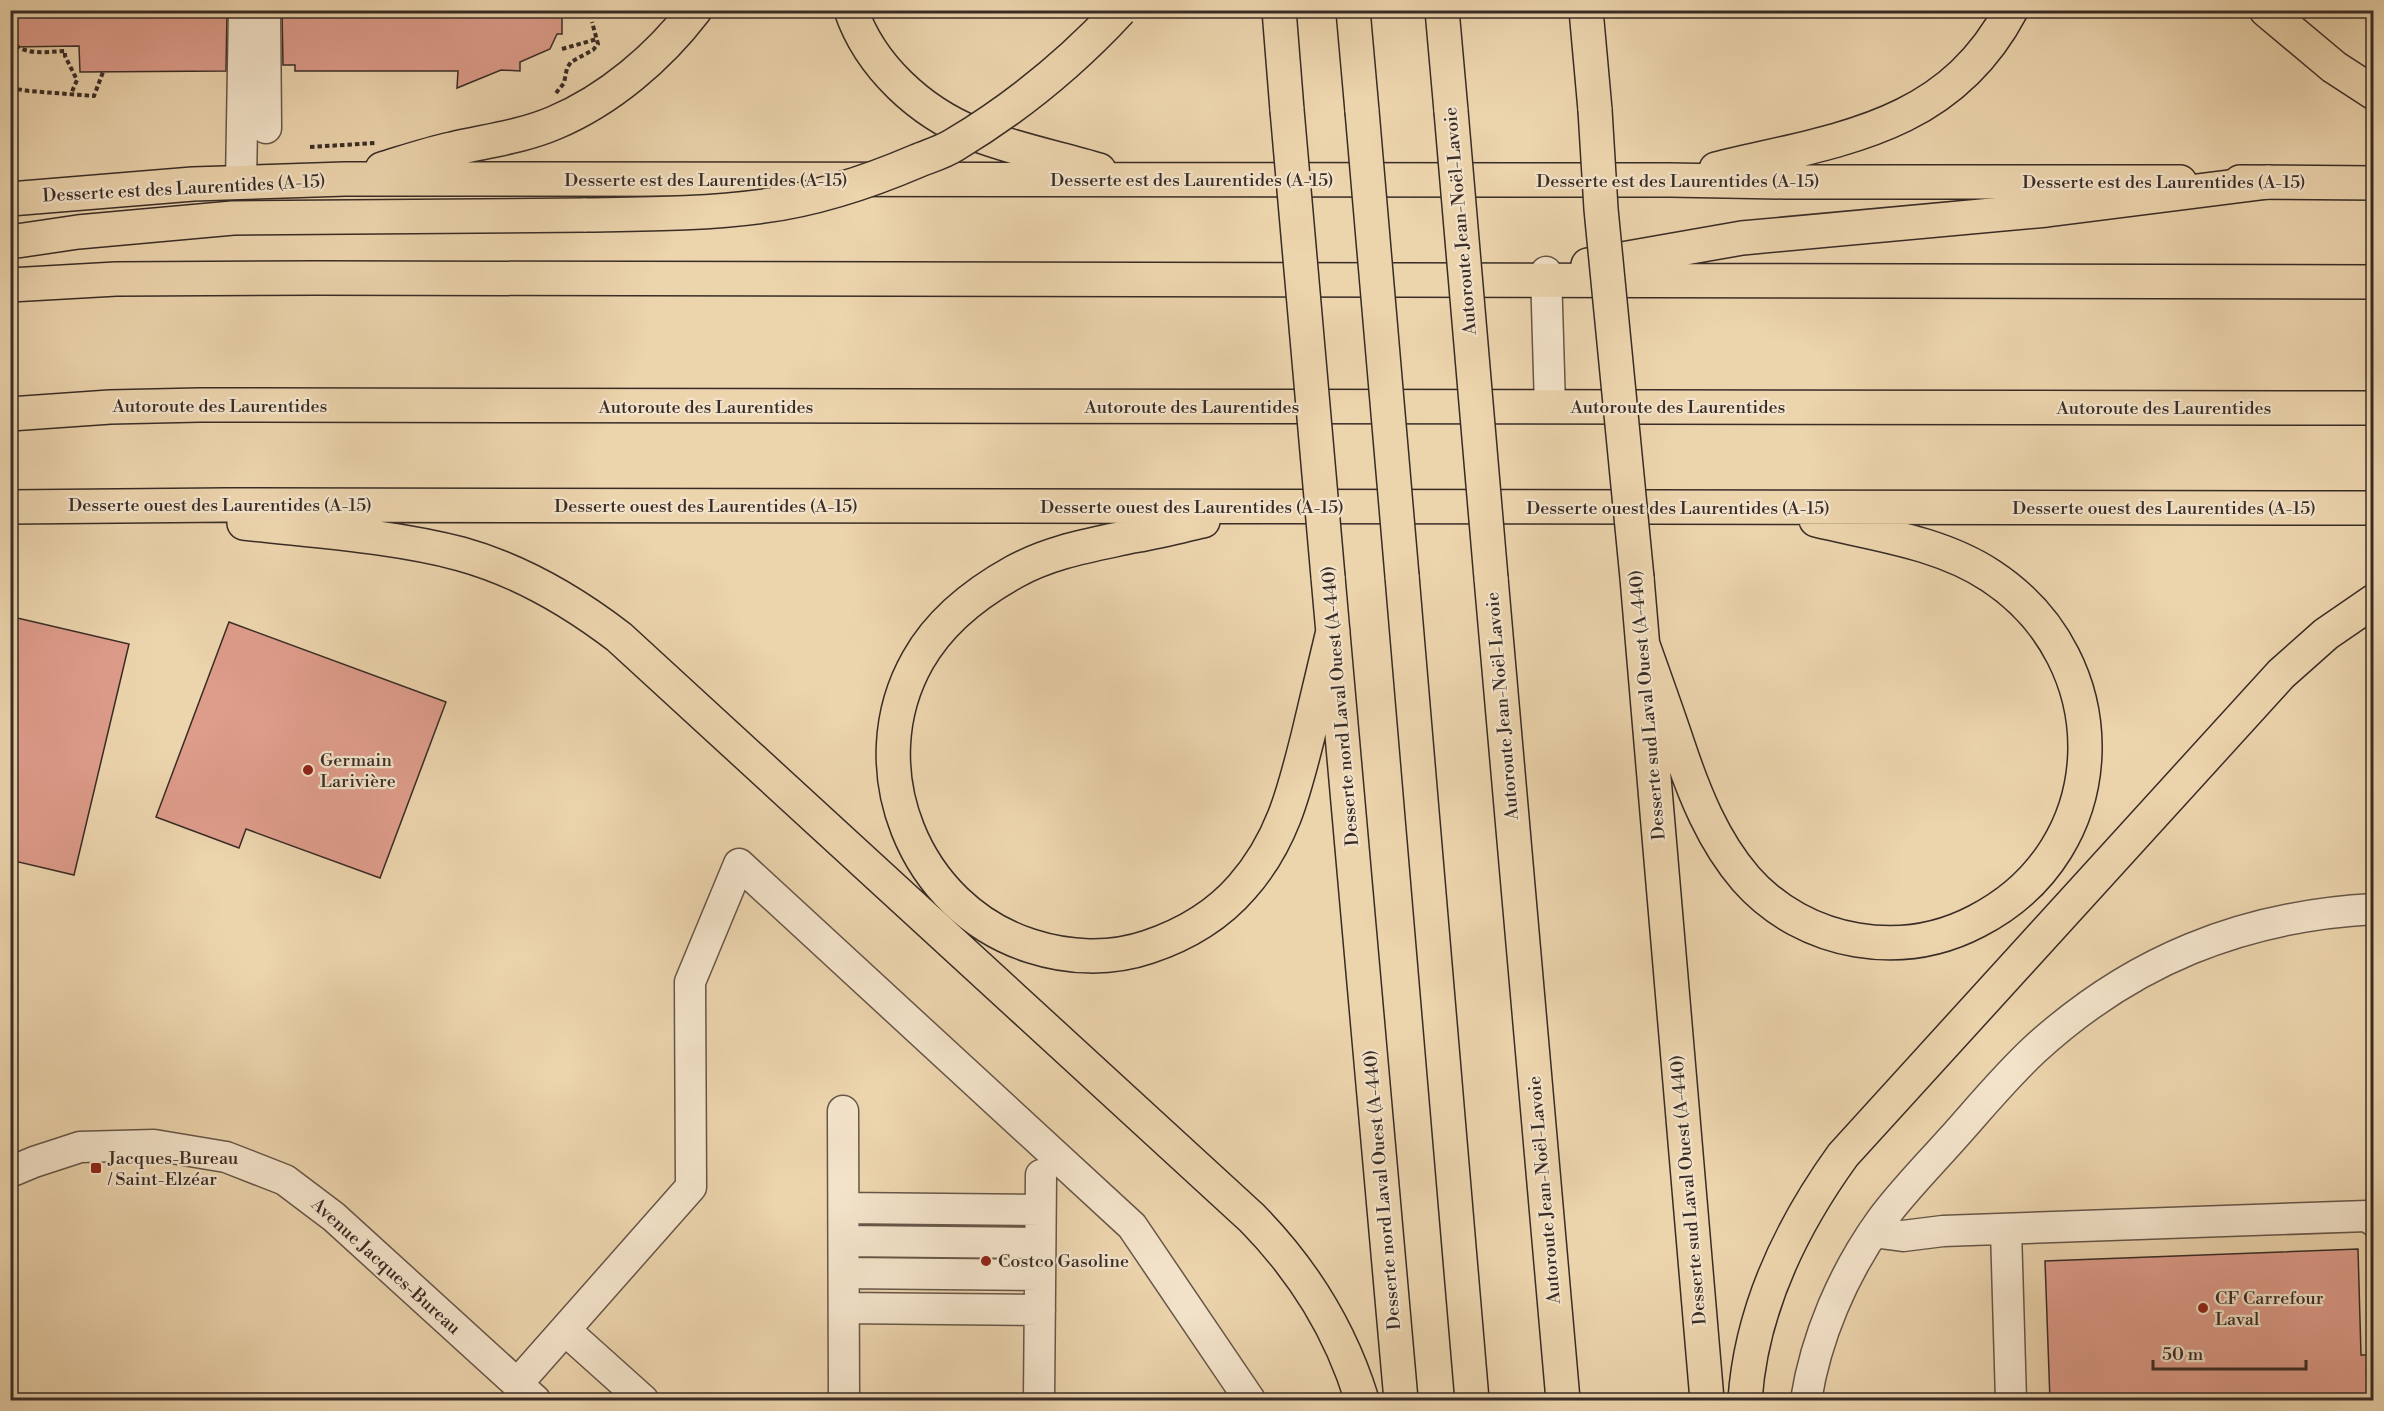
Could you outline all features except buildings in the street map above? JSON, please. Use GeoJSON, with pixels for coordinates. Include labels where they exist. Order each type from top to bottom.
{"type":"FeatureCollection","features":[{"type":"Feature","properties":{"kind":"main road"},"geometry":{"type":"LineString","coordinates":[[345,180],[452,149],[508,138],[554,123],[602,96],[627,78],[672,38],[695,10]]}},
{"type":"Feature","properties":{"kind":"main road"},"geometry":{"type":"LineString","coordinates":[[851,10],[865,43],[885,68],[920,102],[948,120],[986,137],[1135,181]]}},
{"type":"Feature","properties":{"kind":"main road"},"geometry":{"type":"LineString","coordinates":[[10,242],[78,232],[233,218],[679,214],[766,206],[830,193],[894,171],[952,146],[1008,110],[1051,78],[1088,45],[1120,10]]}},
{"type":"Feature","properties":{"kind":"main road"},"geometry":{"type":"LineString","coordinates":[[1266,10],[1283,63]]}},
{"type":"Feature","properties":{"kind":"main road","name":"Desserte nord Laval Ouest (A-440)"},"geometry":{"type":"LineString","coordinates":[[1278,10],[1401,1401]]}},
{"type":"Feature","properties":{"kind":"main road"},"geometry":{"type":"LineString","coordinates":[[1353,10],[1472,1401]]}},
{"type":"Feature","properties":{"kind":"main road","name":"Autoroute Jean-Noël-Lavoie"},"geometry":{"type":"LineString","coordinates":[[1442,10],[1563,1401]]}},
{"type":"Feature","properties":{"kind":"main road","name":"Desserte sud Laval Ouest (A-440)"},"geometry":{"type":"LineString","coordinates":[[1586,10],[1601,209],[1643,645],[1707,1401]]}},
{"type":"Feature","properties":{"kind":"main road"},"geometry":{"type":"LineString","coordinates":[[1594,102],[1608,10]]}},
{"type":"Feature","properties":{"kind":"main road"},"geometry":{"type":"LineString","coordinates":[[1670,180],[1847,138],[1896,120],[1935,97],[1969,69],[1994,40],[2011,10]]}},
{"type":"Feature","properties":{"kind":"main road"},"geometry":{"type":"LineString","coordinates":[[2266,10],[2334,67],[2373,93]]}},
{"type":"Feature","properties":{"kind":"main road","name":"Desserte est des Laurentides (A-15)"},"geometry":{"type":"LineString","coordinates":[[10,200],[149,187],[345,180],[1670,180],[2373,183]]}},
{"type":"Feature","properties":{"kind":"main road"},"geometry":{"type":"LineString","coordinates":[[1546,276],[1742,238],[2047,210],[2268,182]]}},
{"type":"Feature","properties":{"kind":"main road"},"geometry":{"type":"LineString","coordinates":[[10,285],[116,279],[281,278],[1506,279],[1546,276],[2373,282]]}},
{"type":"Feature","properties":{"kind":"main road","name":"Autoroute des Laurentides"},"geometry":{"type":"LineString","coordinates":[[10,414],[110,406],[200,405],[2373,408]]}},
{"type":"Feature","properties":{"kind":"main road"},"geometry":{"type":"LineString","coordinates":[[105,505],[437,548],[513,573],[555,594],[603,625],[655,668],[1252,1218],[1286,1254],[1317,1297],[1350,1365],[1362,1401]]}},
{"type":"Feature","properties":{"kind":"main road","name":"Desserte ouest des Laurentides (A-15)"},"geometry":{"type":"LineString","coordinates":[[10,507],[105,505],[2373,508]]}},
{"type":"Feature","properties":{"kind":"main road"},"geometry":{"type":"LineString","coordinates":[[1264,508],[1086,545],[1055,554],[998,581],[950,618],[927,646],[910,676],[896,721],[893,744],[892,766],[900,810],[924,864],[949,896],[977,920],[1008,938],[1041,950],[1082,956],[1121,954],[1159,943],[1197,925],[1229,901],[1243,887],[1278,833],[1296,790],[1333,631]]}},
{"type":"Feature","properties":{"kind":"main road"},"geometry":{"type":"LineString","coordinates":[[1643,645],[1688,774],[1719,843],[1747,880],[1764,896],[1803,923],[1837,935],[1871,942],[1892,943],[1933,938],[1990,915],[2023,890],[2039,874],[2065,834],[2075,812],[2085,764],[2085,730],[2079,697],[2073,675],[2053,636],[2032,611],[2008,589],[1992,576],[1958,558],[1934,549],[1765,508]]}},
{"type":"Feature","properties":{"kind":"main road"},"geometry":{"type":"LineString","coordinates":[[1745,1401],[1753,1349],[1771,1286],[1804,1214],[1843,1155],[2281,674],[2326,634],[2373,601]]}},
{"type":"Feature","properties":{"kind":"street"},"geometry":{"type":"LineString","coordinates":[[241,182],[244,10]]}},
{"type":"Feature","properties":{"kind":"street"},"geometry":{"type":"LineString","coordinates":[[265,10],[266,128]]}},
{"type":"Feature","properties":{"kind":"street"},"geometry":{"type":"LineString","coordinates":[[1546,276],[1550,406]]}},
{"type":"Feature","properties":{"kind":"street"},"geometry":{"type":"LineString","coordinates":[[526,1392],[565,1330],[691,1187],[690,982],[739,864],[1132,1226],[1250,1401]]}},
{"type":"Feature","properties":{"kind":"street"},"geometry":{"type":"LineString","coordinates":[[1806,1401],[1818,1348],[1837,1298],[1873,1232],[1909,1187],[2016,1068],[2058,1030],[2101,998],[2174,955],[2229,933],[2288,918],[2373,909]]}},
{"type":"Feature","properties":{"kind":"street"},"geometry":{"type":"LineString","coordinates":[[843,1111],[844,1401]]}},
{"type":"Feature","properties":{"kind":"street","name":"Avenue Jacques-Bureau"},"geometry":{"type":"LineString","coordinates":[[10,1172],[80,1148],[154,1145],[226,1157],[285,1180],[334,1216],[526,1392]]}},
{"type":"Feature","properties":{"kind":"street"},"geometry":{"type":"LineString","coordinates":[[1039,1401],[1041,1175]]}},
{"type":"Feature","properties":{"kind":"street"},"geometry":{"type":"LineString","coordinates":[[844,1208],[1041,1210]]}},
{"type":"Feature","properties":{"kind":"street"},"geometry":{"type":"LineString","coordinates":[[1873,1232],[1903,1236],[1943,1231],[2367,1216],[2373,1221]]}},
{"type":"Feature","properties":{"kind":"street"},"geometry":{"type":"LineString","coordinates":[[2006,1230],[2011,1401]]}},
{"type":"Feature","properties":{"kind":"street"},"geometry":{"type":"LineString","coordinates":[[844,1241],[1040,1243]]}},
{"type":"Feature","properties":{"kind":"street"},"geometry":{"type":"LineString","coordinates":[[844,1273],[1040,1275]]}},
{"type":"Feature","properties":{"kind":"street"},"geometry":{"type":"LineString","coordinates":[[844,1308],[1040,1310]]}},
{"type":"Feature","properties":{"kind":"street"},"geometry":{"type":"LineString","coordinates":[[565,1330],[643,1401]]}},
{"type":"Feature","properties":{"kind":"path"},"geometry":{"type":"LineString","coordinates":[[549,99],[564,83],[567,68],[571,62],[593,50],[598,44],[592,22]]}},
{"type":"Feature","properties":{"kind":"path"},"geometry":{"type":"LineString","coordinates":[[562,49],[597,39]]}},
{"type":"Feature","properties":{"kind":"path"},"geometry":{"type":"LineString","coordinates":[[10,41],[17,48],[29,52],[65,51],[65,57],[77,80],[70,94]]}},
{"type":"Feature","properties":{"kind":"path"},"geometry":{"type":"LineString","coordinates":[[10,88],[94,96],[103,72]]}},
{"type":"Feature","properties":{"kind":"place","name":"Germain Larivière"},"geometry":{"type":"Point","coordinates":[308,770]}},
{"type":"Feature","properties":{"kind":"place","name":"Jacques-Bureau / Saint-Elzéar"},"geometry":{"type":"Point","coordinates":[96,1168]}},
{"type":"Feature","properties":{"kind":"place","name":"Costco Gasoline"},"geometry":{"type":"Point","coordinates":[986,1261]}},
{"type":"Feature","properties":{"kind":"place","name":"CF Carrefour Laval"},"geometry":{"type":"Point","coordinates":[2203,1308]}}]}
